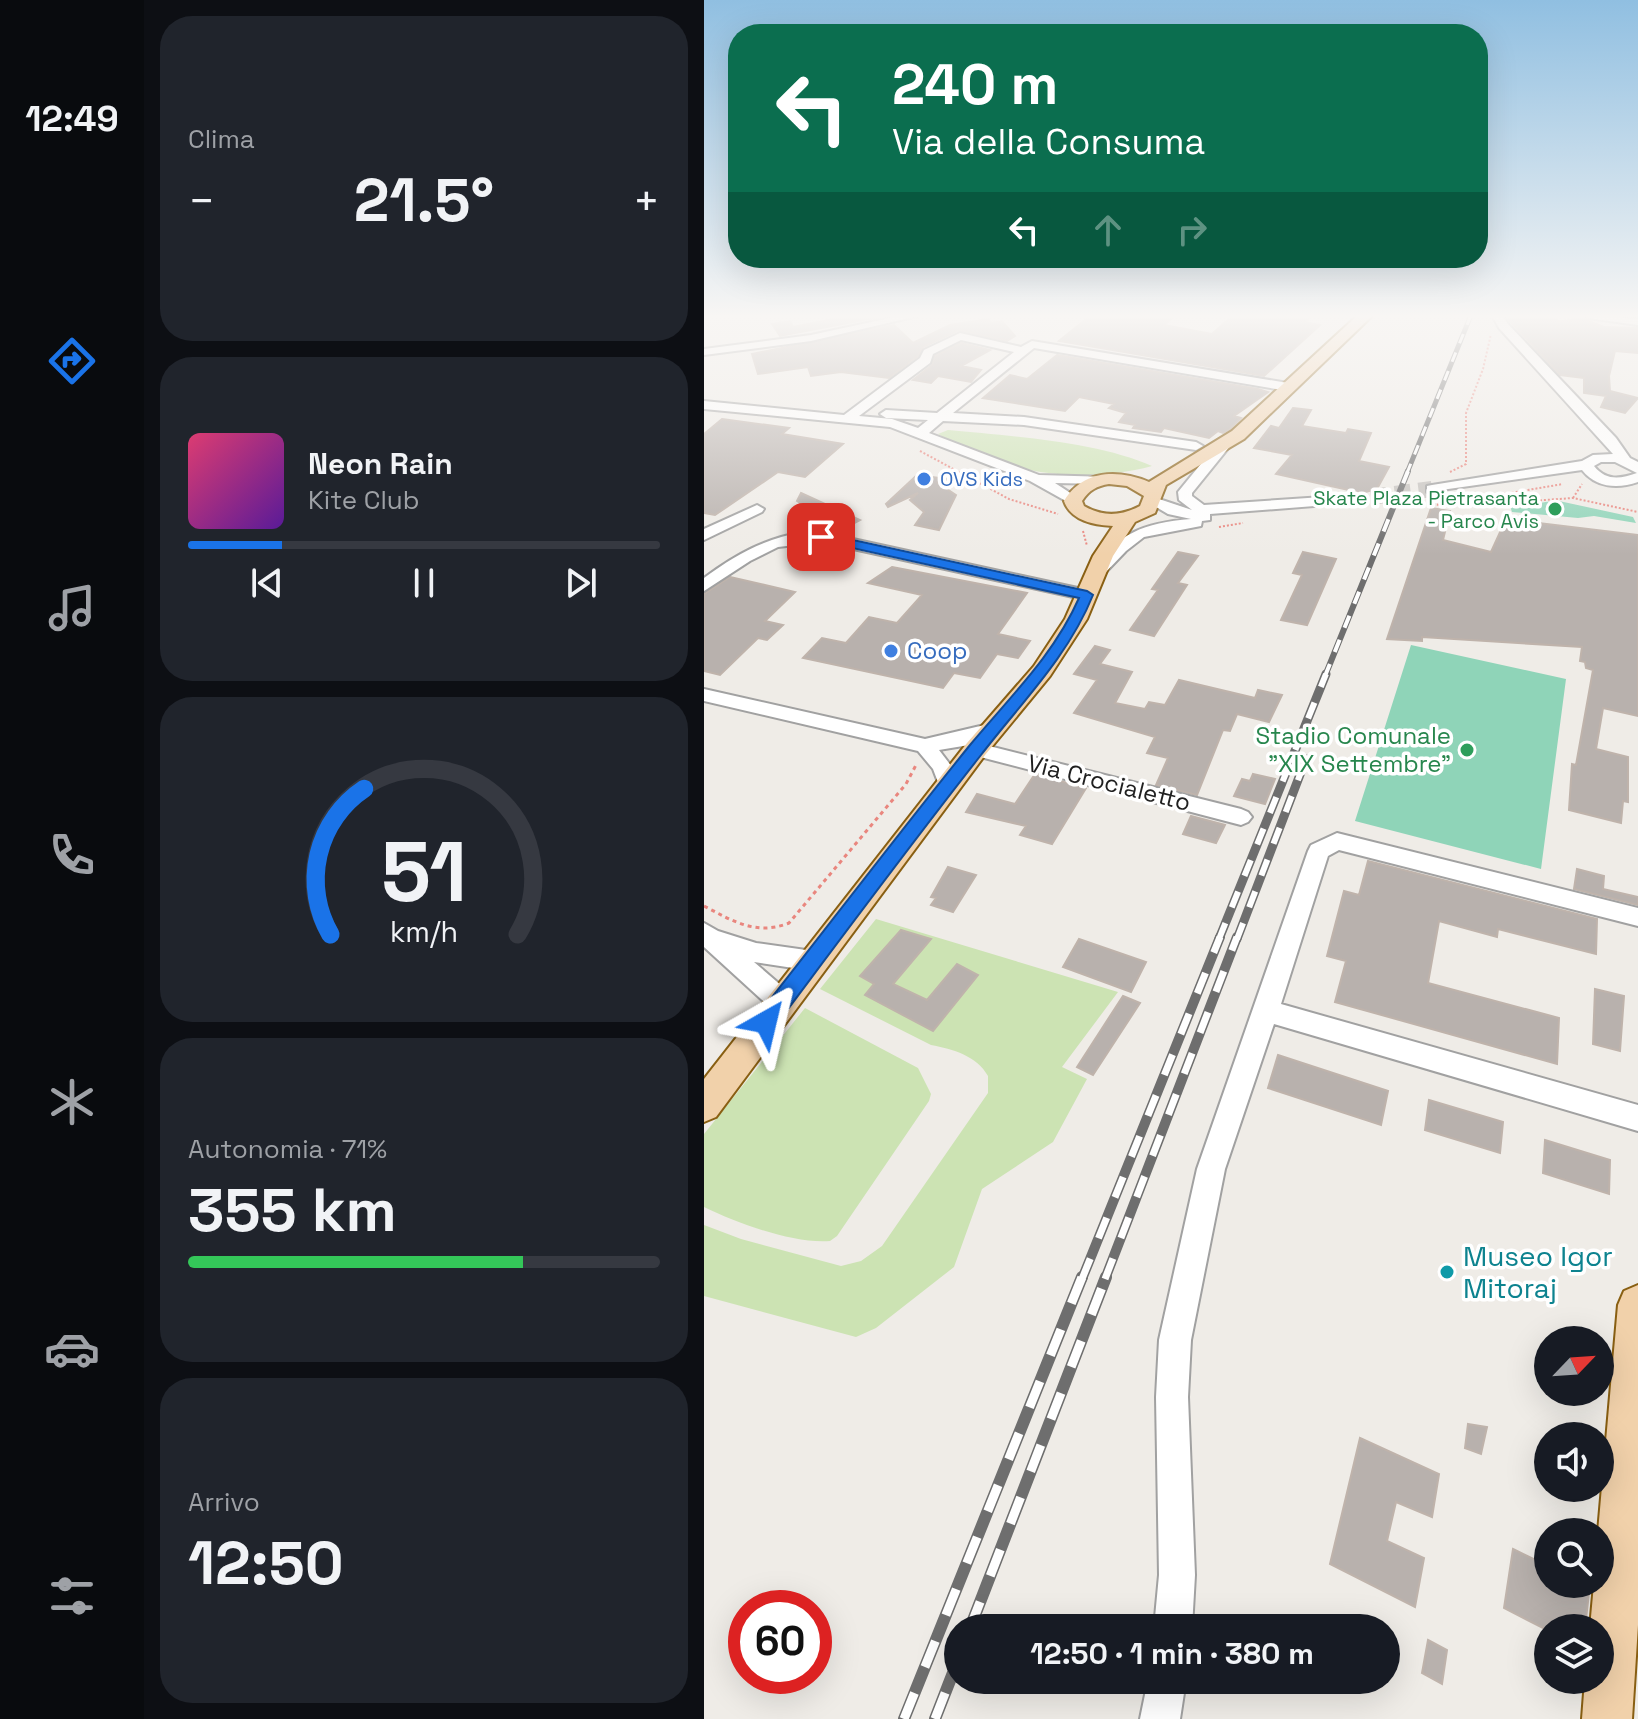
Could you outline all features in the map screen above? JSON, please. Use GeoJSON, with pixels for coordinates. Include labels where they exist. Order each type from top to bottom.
{"type":"FeatureCollection","features":[{"type":"Feature","properties":{"kind":"main road"},"geometry":{"type":"LineString","coordinates":[[1074,514],[1113,520],[1133,517],[1148,509],[1158,482],[1223,446],[1279,395]]}},
{"type":"Feature","properties":{"kind":"main road"},"geometry":{"type":"LineString","coordinates":[[1093,569],[1074,514],[1077,492],[1088,484],[1112,480],[1238,435]]}},
{"type":"Feature","properties":{"kind":"main road"},"geometry":{"type":"LineString","coordinates":[[1112,480],[1133,481],[1152,497]]}},
{"type":"Feature","properties":{"kind":"main road"},"geometry":{"type":"LineString","coordinates":[[704,1106],[948,785],[1042,671],[1076,619],[1093,569],[1133,517]]}},
{"type":"Feature","properties":{"kind":"main road"},"geometry":{"type":"LineString","coordinates":[[1607,1719],[1638,1305]]}},
{"type":"Feature","properties":{"kind":"street"},"geometry":{"type":"LineString","coordinates":[[856,418],[882,395]]}},
{"type":"Feature","properties":{"kind":"street"},"geometry":{"type":"LineString","coordinates":[[920,433],[965,395]]}},
{"type":"Feature","properties":{"kind":"street"},"geometry":{"type":"LineString","coordinates":[[1569,395],[1624,460],[1638,469]]}},
{"type":"Feature","properties":{"kind":"street"},"geometry":{"type":"LineString","coordinates":[[856,418],[876,413],[1145,445],[1191,442],[955,403]]}},
{"type":"Feature","properties":{"kind":"street"},"geometry":{"type":"LineString","coordinates":[[704,405],[892,423],[986,462],[1035,478],[1112,480]]}},
{"type":"Feature","properties":{"kind":"street"},"geometry":{"type":"LineString","coordinates":[[1603,457],[1611,441]]}},
{"type":"Feature","properties":{"kind":"street"},"geometry":{"type":"LineString","coordinates":[[1145,445],[1159,456]]}},
{"type":"Feature","properties":{"kind":"street"},"geometry":{"type":"LineString","coordinates":[[1223,446],[1185,492],[1184,497],[1192,506],[1217,510],[1353,499]]}},
{"type":"Feature","properties":{"kind":"street"},"geometry":{"type":"LineString","coordinates":[[1588,474],[1591,459],[1624,460]]}},
{"type":"Feature","properties":{"kind":"street"},"geometry":{"type":"LineString","coordinates":[[1430,496],[1528,475],[1588,474],[1638,489]]}},
{"type":"Feature","properties":{"kind":"street"},"geometry":{"type":"LineString","coordinates":[[1622,482],[1638,477]]}},
{"type":"Feature","properties":{"kind":"street"},"geometry":{"type":"LineString","coordinates":[[1035,478],[1074,514]]}},
{"type":"Feature","properties":{"kind":"street"},"geometry":{"type":"LineString","coordinates":[[1152,497],[1173,511],[1200,517],[1295,507]]}},
{"type":"Feature","properties":{"kind":"street"},"geometry":{"type":"LineString","coordinates":[[704,586],[736,561],[797,535],[1093,569],[1143,529],[1371,497]]}},
{"type":"Feature","properties":{"kind":"street"},"geometry":{"type":"LineString","coordinates":[[704,535],[757,509]]}},
{"type":"Feature","properties":{"kind":"street"},"geometry":{"type":"LineString","coordinates":[[1133,517],[1210,521]]}},
{"type":"Feature","properties":{"kind":"street"},"geometry":{"type":"LineString","coordinates":[[704,695],[925,746],[970,738],[984,740]]}},
{"type":"Feature","properties":{"kind":"street","name":"Via Crocialetto"},"geometry":{"type":"LineString","coordinates":[[984,740],[1241,817]]}},
{"type":"Feature","properties":{"kind":"street"},"geometry":{"type":"LineString","coordinates":[[925,746],[942,767],[948,785]]}},
{"type":"Feature","properties":{"kind":"street"},"geometry":{"type":"LineString","coordinates":[[1174,1614],[1177,1575],[1172,1397],[1175,1340],[1211,1169],[1319,851],[1337,841],[1638,917]]}},
{"type":"Feature","properties":{"kind":"street"},"geometry":{"type":"LineString","coordinates":[[709,936],[756,953],[813,961]]}},
{"type":"Feature","properties":{"kind":"street"},"geometry":{"type":"LineString","coordinates":[[709,936],[781,1001]]}},
{"type":"Feature","properties":{"kind":"street"},"geometry":{"type":"LineString","coordinates":[[1266,1011],[1638,1118]]}},
{"type":"Feature","properties":{"kind":"street"},"geometry":{"type":"LineString","coordinates":[[1160,1719],[1164,1694]]}},
{"type":"Feature","properties":{"kind":"path"},"geometry":{"type":"LineString","coordinates":[[1444,474],[1466,464],[1466,413],[1473,395]]}},
{"type":"Feature","properties":{"kind":"path"},"geometry":{"type":"LineString","coordinates":[[918,449],[1009,499],[1074,514],[1086,534],[1093,569]]}},
{"type":"Feature","properties":{"kind":"path"},"geometry":{"type":"LineString","coordinates":[[1573,498],[1588,474]]}},
{"type":"Feature","properties":{"kind":"path"},"geometry":{"type":"LineString","coordinates":[[1430,496],[1439,505],[1569,483]]}},
{"type":"Feature","properties":{"kind":"path"},"geometry":{"type":"LineString","coordinates":[[1507,494],[1516,502]]}},
{"type":"Feature","properties":{"kind":"path"},"geometry":{"type":"LineString","coordinates":[[1499,506],[1573,498],[1638,512]]}},
{"type":"Feature","properties":{"kind":"path"},"geometry":{"type":"LineString","coordinates":[[704,906],[758,932],[776,930],[789,923],[906,784],[925,746]]}},
{"type":"Feature","properties":{"kind":"green space"},"geometry":{"type":"Polygon","coordinates":[[[948,430],[1079,445],[1152,466],[1097,475],[1042,472],[988,459],[938,434],[948,430]]]}},
{"type":"Feature","properties":{"kind":"green space","name":"Skate Plaza Pietrasanta - Parco Avis"},"geometry":{"type":"Polygon","coordinates":[[[1559,501],[1633,517],[1636,523],[1594,516],[1578,518],[1512,512],[1510,506],[1559,501]]]}},
{"type":"Feature","properties":{"kind":"green space","name":"Stadio Comunale \"XIX Settembre\""},"geometry":{"type":"Polygon","coordinates":[[[1411,645],[1566,679],[1541,869],[1355,821],[1411,645]]]}},
{"type":"Feature","properties":{"kind":"green space"},"geometry":{"type":"Polygon","coordinates":[[[876,919],[1118,992],[1062,1067],[1087,1079],[1053,1142],[982,1189],[954,1267],[876,1328],[856,1337],[704,1296],[704,1225],[741,1239],[841,1266],[861,1261],[882,1246],[988,1093],[988,1076],[971,1058],[931,1045],[820,989],[876,919]]]}},
{"type":"Feature","properties":{"kind":"green space"},"geometry":{"type":"Polygon","coordinates":[[[805,1008],[918,1068],[931,1094],[837,1236],[830,1241],[783,1236],[704,1207],[704,1134],[805,1008]]]}},
{"type":"Feature","properties":{"kind":"building"},"geometry":{"type":"Polygon","coordinates":[[[986,395],[1263,395],[1234,416],[1241,418],[1230,429],[1223,433],[1218,431],[1209,438],[1164,428],[1161,432],[1133,428],[1135,425],[1119,422],[1126,413],[1109,408],[1114,404],[1079,397],[1065,411],[983,398],[986,395]]]}},
{"type":"Feature","properties":{"kind":"building"},"geometry":{"type":"Polygon","coordinates":[[[1600,395],[1638,398],[1625,413],[1601,407],[1606,396],[1600,395]]]}},
{"type":"Feature","properties":{"kind":"building"},"geometry":{"type":"Polygon","coordinates":[[[1293,408],[1311,410],[1302,426],[1346,433],[1348,429],[1371,433],[1359,461],[1389,467],[1377,489],[1362,493],[1276,474],[1292,455],[1254,448],[1271,426],[1279,428],[1293,408]]]}},
{"type":"Feature","properties":{"kind":"building"},"geometry":{"type":"Polygon","coordinates":[[[722,419],[789,428],[782,434],[843,444],[805,477],[778,472],[715,515],[704,513],[704,434],[722,419]]]}},
{"type":"Feature","properties":{"kind":"building"},"geometry":{"type":"Polygon","coordinates":[[[917,475],[947,479],[938,483],[956,495],[939,530],[915,525],[924,512],[910,500],[918,493],[888,507],[886,504],[917,475]]]}},
{"type":"Feature","properties":{"kind":"building"},"geometry":{"type":"Polygon","coordinates":[[[801,493],[860,520],[841,530],[797,501],[801,493]]]}},
{"type":"Feature","properties":{"kind":"building"},"geometry":{"type":"Polygon","coordinates":[[[1431,508],[1450,511],[1443,540],[1491,552],[1506,519],[1638,535],[1638,716],[1603,708],[1596,749],[1628,757],[1628,802],[1623,801],[1621,823],[1569,810],[1572,764],[1576,765],[1593,670],[1580,661],[1582,647],[1422,637],[1422,641],[1387,639],[1431,508]]]}},
{"type":"Feature","properties":{"kind":"building"},"geometry":{"type":"Polygon","coordinates":[[[1178,552],[1198,556],[1178,583],[1187,585],[1154,636],[1130,630],[1158,590],[1152,589],[1178,552]]]}},
{"type":"Feature","properties":{"kind":"building"},"geometry":{"type":"Polygon","coordinates":[[[1303,552],[1336,559],[1307,625],[1281,620],[1302,575],[1293,573],[1303,552]]]}},
{"type":"Feature","properties":{"kind":"building"},"geometry":{"type":"Polygon","coordinates":[[[892,567],[1027,593],[998,634],[1030,641],[1018,658],[997,654],[980,678],[954,673],[943,688],[803,658],[822,638],[846,643],[869,617],[897,623],[922,595],[868,583],[892,567]]]}},
{"type":"Feature","properties":{"kind":"building"},"geometry":{"type":"Polygon","coordinates":[[[730,577],[795,592],[765,621],[783,625],[767,640],[758,638],[720,675],[704,671],[704,594],[730,577]]]}},
{"type":"Feature","properties":{"kind":"building"},"geometry":{"type":"Polygon","coordinates":[[[1095,646],[1110,650],[1100,664],[1132,672],[1115,703],[1145,709],[1149,702],[1165,705],[1179,680],[1255,698],[1258,690],[1282,695],[1269,722],[1237,714],[1230,731],[1223,730],[1197,795],[1156,785],[1168,758],[1147,753],[1155,737],[1074,713],[1097,680],[1074,674],[1095,646]]]}},
{"type":"Feature","properties":{"kind":"building"},"geometry":{"type":"Polygon","coordinates":[[[1035,774],[1086,788],[1052,844],[1020,835],[1026,826],[966,812],[977,794],[1015,804],[1035,774]]]}},
{"type":"Feature","properties":{"kind":"building"},"geometry":{"type":"Polygon","coordinates":[[[1253,774],[1275,779],[1265,804],[1234,796],[1242,779],[1250,781],[1253,774]]]}},
{"type":"Feature","properties":{"kind":"building"},"geometry":{"type":"Polygon","coordinates":[[[1191,816],[1225,825],[1216,843],[1183,834],[1191,816]]]}},
{"type":"Feature","properties":{"kind":"building"},"geometry":{"type":"Polygon","coordinates":[[[1368,861],[1597,919],[1596,954],[1498,929],[1497,937],[1439,921],[1428,983],[1559,1018],[1557,1064],[1335,1002],[1346,961],[1327,956],[1344,891],[1359,895],[1368,861]]]}},
{"type":"Feature","properties":{"kind":"building"},"geometry":{"type":"Polygon","coordinates":[[[948,867],[976,875],[953,912],[931,905],[936,898],[931,897],[948,867]]]}},
{"type":"Feature","properties":{"kind":"building"},"geometry":{"type":"Polygon","coordinates":[[[1577,869],[1604,876],[1603,889],[1638,897],[1638,905],[1574,889],[1577,869]]]}},
{"type":"Feature","properties":{"kind":"building"},"geometry":{"type":"Polygon","coordinates":[[[901,930],[931,939],[893,984],[927,1000],[957,964],[978,975],[933,1031],[865,995],[874,984],[860,976],[901,930]]]}},
{"type":"Feature","properties":{"kind":"building"},"geometry":{"type":"Polygon","coordinates":[[[1079,939],[1146,962],[1131,992],[1063,967],[1079,939]]]}},
{"type":"Feature","properties":{"kind":"building"},"geometry":{"type":"Polygon","coordinates":[[[1595,989],[1624,996],[1620,1051],[1593,1044],[1595,989]]]}},
{"type":"Feature","properties":{"kind":"building"},"geometry":{"type":"Polygon","coordinates":[[[1123,996],[1140,1003],[1093,1075],[1077,1067],[1123,996]]]}},
{"type":"Feature","properties":{"kind":"building"},"geometry":{"type":"Polygon","coordinates":[[[1278,1055],[1388,1091],[1381,1125],[1268,1088],[1278,1055]]]}},
{"type":"Feature","properties":{"kind":"building"},"geometry":{"type":"Polygon","coordinates":[[[1429,1100],[1503,1122],[1500,1153],[1425,1130],[1429,1100]]]}},
{"type":"Feature","properties":{"kind":"building"},"geometry":{"type":"Polygon","coordinates":[[[1545,1140],[1610,1160],[1609,1194],[1543,1173],[1545,1140]]]}},
{"type":"Feature","properties":{"kind":"building"},"geometry":{"type":"Polygon","coordinates":[[[1468,1424],[1487,1427],[1481,1454],[1465,1448],[1468,1424]]]}},
{"type":"Feature","properties":{"kind":"building"},"geometry":{"type":"Polygon","coordinates":[[[1360,1438],[1439,1474],[1432,1517],[1396,1502],[1387,1541],[1424,1558],[1415,1607],[1330,1564],[1360,1438]]]}},
{"type":"Feature","properties":{"kind":"building"},"geometry":{"type":"Polygon","coordinates":[[[1513,1549],[1534,1559],[1534,1598],[1588,1598],[1587,1614],[1534,1614],[1534,1623],[1504,1608],[1513,1549]]]}},
{"type":"Feature","properties":{"kind":"building"},"geometry":{"type":"Polygon","coordinates":[[[1428,1640],[1447,1650],[1442,1684],[1422,1673],[1428,1640]]]}},
{"type":"Feature","properties":{"kind":"tunnel"},"geometry":{"type":"LineString","coordinates":[[1371,497],[1432,489]]}},
{"type":"Feature","properties":{"kind":"railway"},"geometry":{"type":"LineString","coordinates":[[1407,473],[1439,395]]}},
{"type":"Feature","properties":{"kind":"railway"},"geometry":{"type":"LineString","coordinates":[[1325,676],[1408,471]]}},
{"type":"Feature","properties":{"kind":"railway"},"geometry":{"type":"LineString","coordinates":[[1219,939],[1326,674]]}},
{"type":"Feature","properties":{"kind":"railway"},"geometry":{"type":"LineString","coordinates":[[1237,939],[1306,759]]}},
{"type":"Feature","properties":{"kind":"railway"},"geometry":{"type":"LineString","coordinates":[[1082,1279],[1220,937]]}},
{"type":"Feature","properties":{"kind":"railway"},"geometry":{"type":"LineString","coordinates":[[1105,1279],[1237,937]]}},
{"type":"Feature","properties":{"kind":"railway"},"geometry":{"type":"LineString","coordinates":[[904,1719],[1082,1277]]}},
{"type":"Feature","properties":{"kind":"railway"},"geometry":{"type":"LineString","coordinates":[[975,1614],[1106,1277]]}},
{"type":"Feature","properties":{"kind":"railway"},"geometry":{"type":"LineString","coordinates":[[935,1719],[945,1694]]}},
{"type":"Feature","properties":{"kind":"place","name":"OVS Kids"},"geometry":{"type":"Point","coordinates":[924,479]}},
{"type":"Feature","properties":{"kind":"place","name":"Skate Plaza Pietrasanta - Parco Avis"},"geometry":{"type":"Point","coordinates":[1555,509]}},
{"type":"Feature","properties":{"kind":"place","name":"Coop"},"geometry":{"type":"Point","coordinates":[891,651]}},
{"type":"Feature","properties":{"kind":"place","name":"Stadio Comunale \"XIX Settembre\""},"geometry":{"type":"Point","coordinates":[1467,750]}},
{"type":"Feature","properties":{"kind":"place","name":"Museo Igor Mitoraj"},"geometry":{"type":"Point","coordinates":[1447,1272]}},
{"type":"Feature","properties":{"kind":"route"},"geometry":{"type":"LineString","coordinates":[[766,1022],[976,749],[1042,671],[1076,619],[1087,595],[821,537]]}}]}
